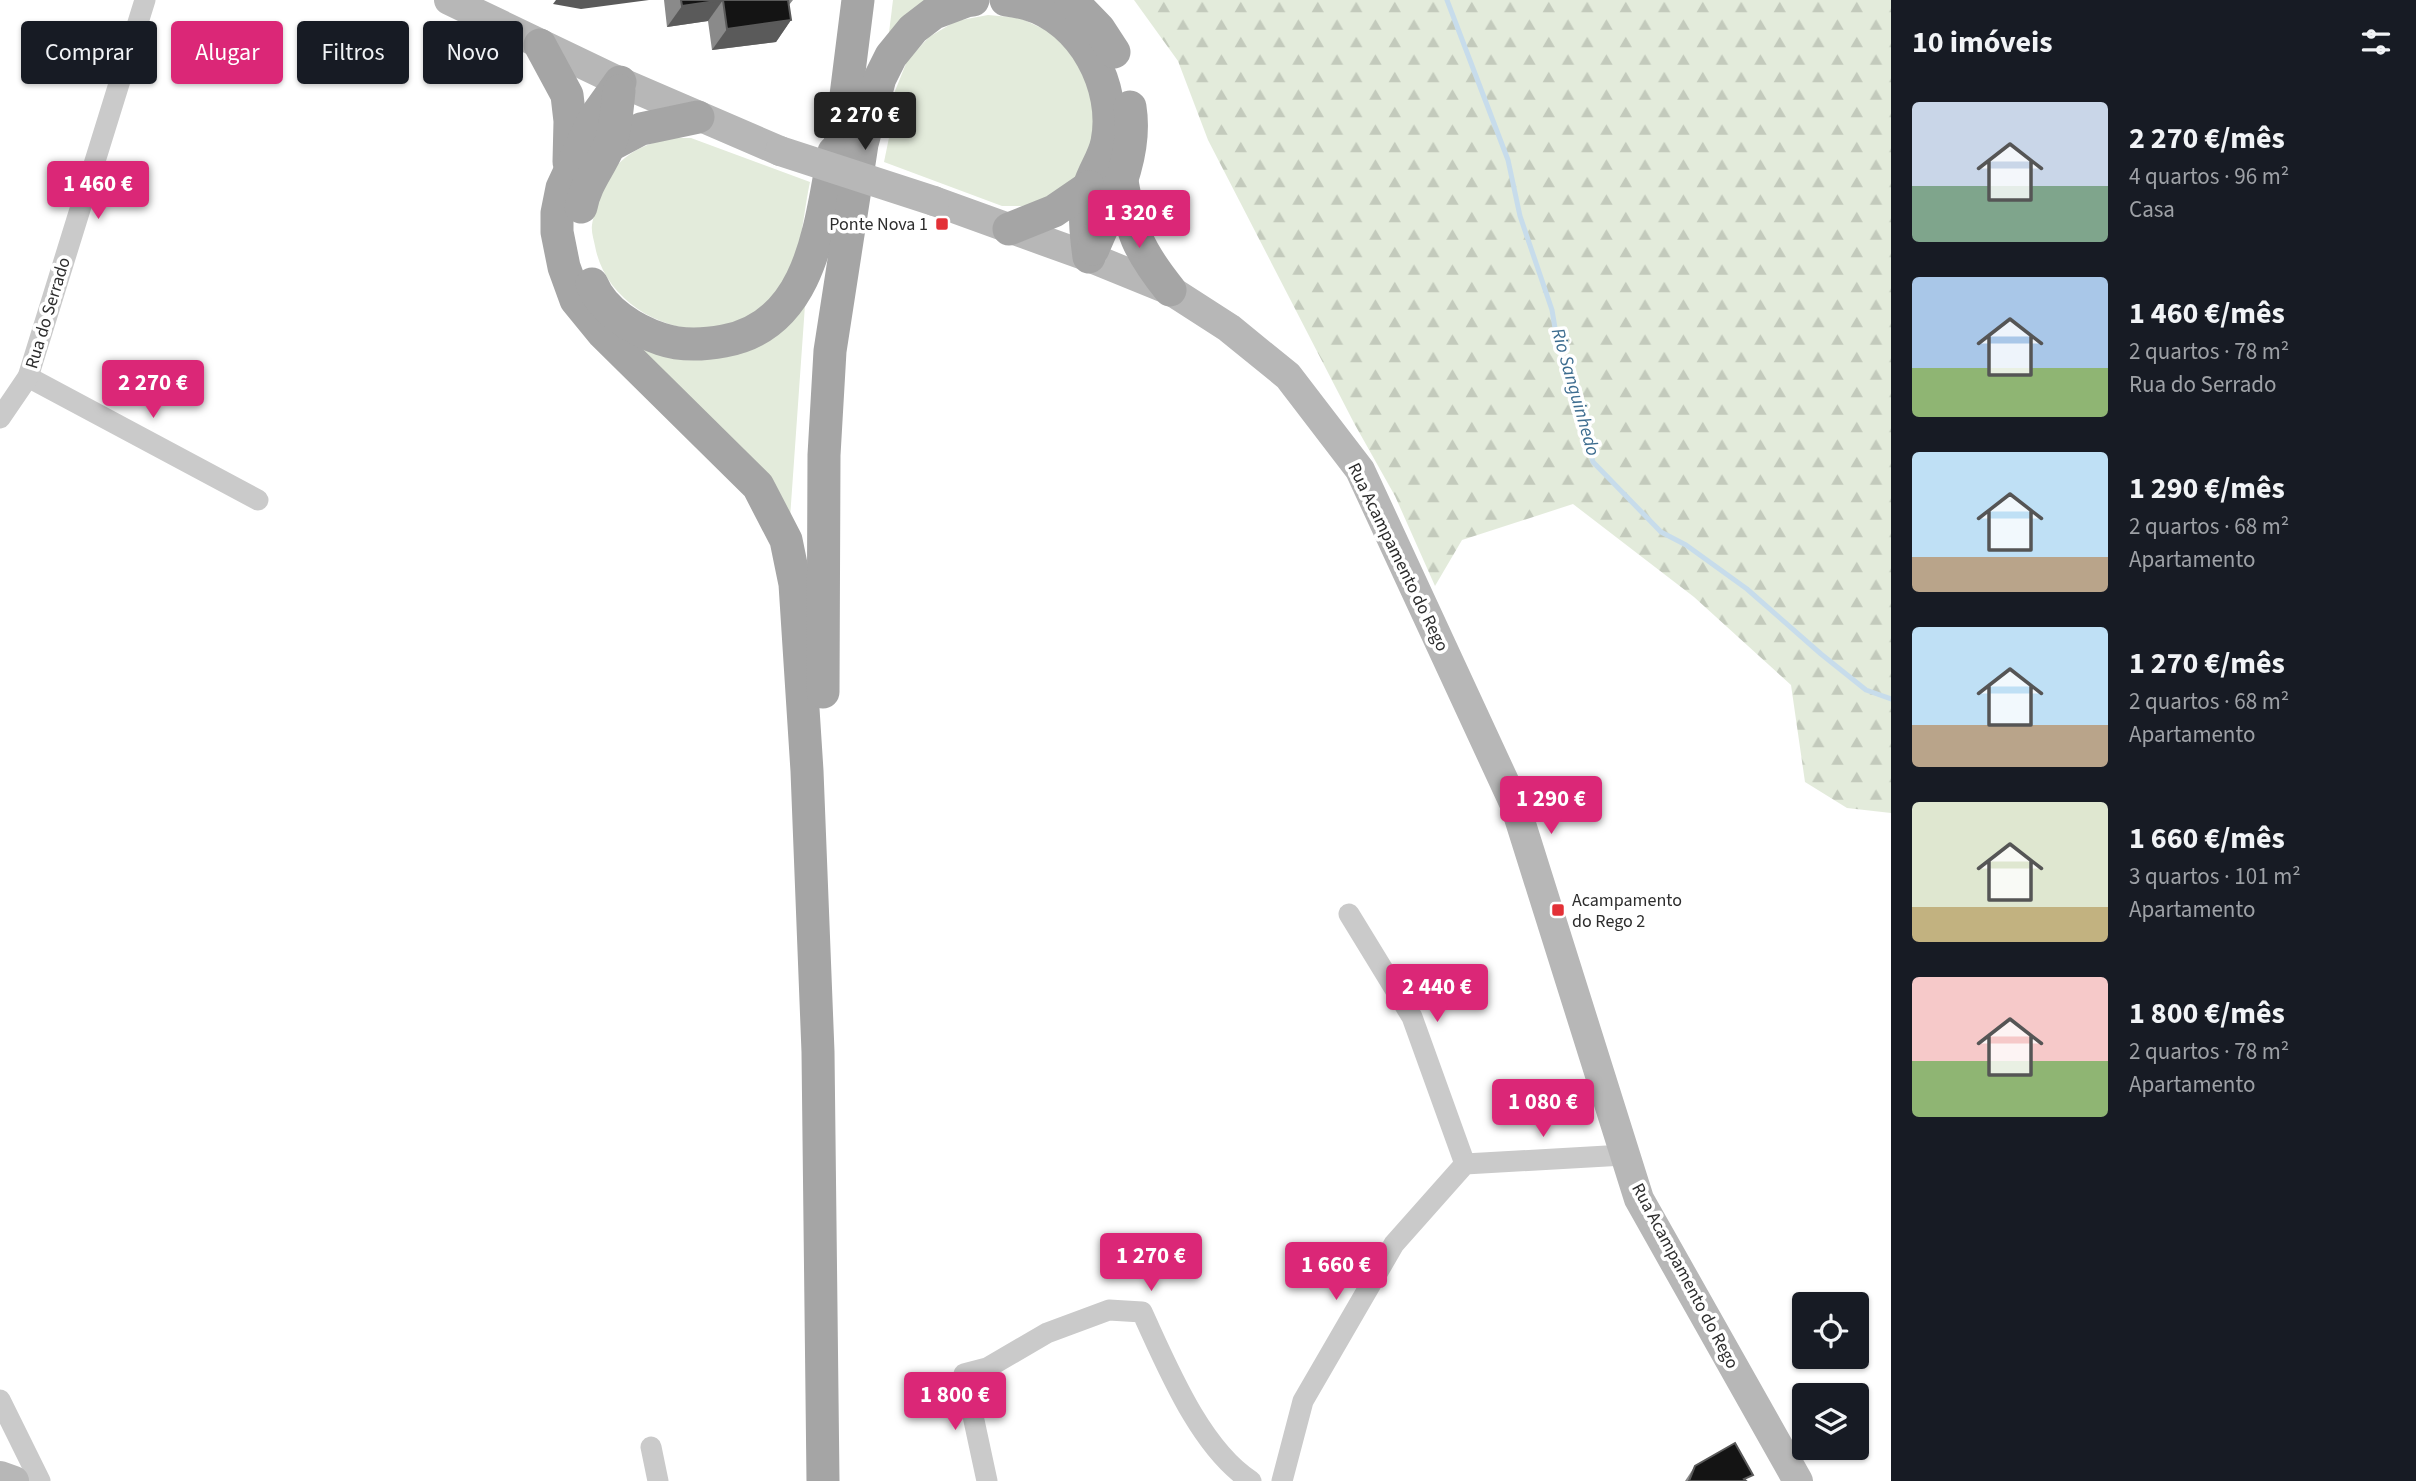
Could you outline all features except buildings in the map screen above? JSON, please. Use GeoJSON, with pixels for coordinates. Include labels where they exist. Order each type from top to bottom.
{"type":"FeatureCollection","features":[{"type":"Feature","properties":{"kind":"main road","name":"Rua Acampamento do Rego"},"geometry":{"type":"LineString","coordinates":[[449,0],[620,82],[780,151],[934,201],[1089,257],[1170,290],[1229,328],[1288,376],[1360,470],[1515,805],[1639,1199],[1798,1481]]}},
{"type":"Feature","properties":{"kind":"main road"},"geometry":{"type":"LineString","coordinates":[[807,771],[807,531],[815,350],[858,0]]}},
{"type":"Feature","properties":{"kind":"main road"},"geometry":{"type":"LineString","coordinates":[[822,1481],[818,1052],[823,782],[824,455],[831,351],[862,144],[864,87],[875,0]]}},
{"type":"Feature","properties":{"kind":"main road"},"geometry":{"type":"LineString","coordinates":[[862,144],[880,78],[898,47],[913,29],[934,13],[973,0]]}},
{"type":"Feature","properties":{"kind":"main road"},"geometry":{"type":"LineString","coordinates":[[1006,0],[1029,4],[1054,17],[1078,38],[1094,60],[1105,87],[1110,111],[1107,142],[1089,187],[1085,229],[1089,257]]}},
{"type":"Feature","properties":{"kind":"main road"},"geometry":{"type":"LineString","coordinates":[[1071,0],[1099,29],[1115,53],[1125,81],[1131,111],[1127,167],[1089,257]]}},
{"type":"Feature","properties":{"kind":"main road"},"geometry":{"type":"LineString","coordinates":[[540,45],[567,95],[570,121],[569,172]]}},
{"type":"Feature","properties":{"kind":"main road"},"geometry":{"type":"LineString","coordinates":[[620,82],[615,124],[609,146],[584,189],[579,235],[584,262],[594,290],[639,331],[668,342],[704,345],[733,340],[766,324],[791,297],[804,277],[816,249],[846,91]]}},
{"type":"Feature","properties":{"kind":"main road"},"geometry":{"type":"LineString","coordinates":[[620,82],[595,117],[562,188],[557,213],[557,232],[564,267],[576,300],[603,333],[758,486],[786,540],[795,584],[807,771],[818,1052]]}},
{"type":"Feature","properties":{"kind":"main road"},"geometry":{"type":"LineString","coordinates":[[609,146],[641,129],[698,117]]}},
{"type":"Feature","properties":{"kind":"main road"},"geometry":{"type":"LineString","coordinates":[[1122,181],[1134,234],[1147,261],[1170,290]]}},
{"type":"Feature","properties":{"kind":"main road"},"geometry":{"type":"LineString","coordinates":[[1009,229],[1054,211],[1089,187]]}},
{"type":"Feature","properties":{"kind":"main road"},"geometry":{"type":"LineString","coordinates":[[0,1476],[15,1481]]}},
{"type":"Feature","properties":{"kind":"street","name":"Rua do Serrado"},"geometry":{"type":"LineString","coordinates":[[0,418],[28,377],[145,0]]}},
{"type":"Feature","properties":{"kind":"street"},"geometry":{"type":"LineString","coordinates":[[28,377],[257,500]]}},
{"type":"Feature","properties":{"kind":"street"},"geometry":{"type":"LineString","coordinates":[[1349,914],[1412,1017],[1465,1164]]}},
{"type":"Feature","properties":{"kind":"street"},"geometry":{"type":"LineString","coordinates":[[1282,1481],[1303,1401],[1394,1244],[1465,1164],[1624,1155]]}},
{"type":"Feature","properties":{"kind":"street"},"geometry":{"type":"LineString","coordinates":[[988,1481],[964,1374],[987,1368],[1047,1333],[1109,1310],[1142,1312],[1186,1406],[1234,1470],[1251,1481]]}},
{"type":"Feature","properties":{"kind":"street"},"geometry":{"type":"LineString","coordinates":[[0,1400],[40,1481]]}},
{"type":"Feature","properties":{"kind":"street"},"geometry":{"type":"LineString","coordinates":[[651,1447],[658,1481]]}},
{"type":"Feature","properties":{"kind":"green space"},"geometry":{"type":"Polygon","coordinates":[[[893,0],[937,0],[888,41],[893,0]]]}},
{"type":"Feature","properties":{"kind":"green space"},"geometry":{"type":"Polygon","coordinates":[[[1134,0],[1891,0],[1891,813],[1847,808],[1805,782],[1791,685],[1694,597],[1573,504],[1462,540],[1435,586],[1395,496],[1354,423],[1208,140],[1178,61],[1134,0]]]}},
{"type":"Feature","properties":{"kind":"green space"},"geometry":{"type":"Polygon","coordinates":[[[988,15],[1020,18],[1052,33],[1078,53],[1102,119],[1073,185],[1042,202],[1002,206],[884,162],[895,91],[907,61],[929,37],[956,21],[988,15]]]}},
{"type":"Feature","properties":{"kind":"green space"},"geometry":{"type":"Polygon","coordinates":[[[671,138],[691,138],[810,182],[799,245],[787,280],[759,311],[723,327],[710,330],[685,328],[650,316],[634,306],[609,280],[600,264],[595,246],[593,222],[599,199],[610,175],[635,151],[671,138]]]}},
{"type":"Feature","properties":{"kind":"green space"},"geometry":{"type":"Polygon","coordinates":[[[805,305],[790,518],[622,334],[675,355],[805,305]]]}},
{"type":"Feature","properties":{"kind":"waterway","name":"Rio Sanguinhedo"},"geometry":{"type":"LineString","coordinates":[[1447,0],[1508,160],[1520,216],[1552,310],[1557,340],[1593,462],[1661,532],[1686,545],[1747,589],[1866,690],[1891,699]]}},
{"type":"Feature","properties":{"kind":"place","name":"Ponte Nova 1"},"geometry":{"type":"Point","coordinates":[942,224]}},
{"type":"Feature","properties":{"kind":"place","name":"Acampamento do Rego 2"},"geometry":{"type":"Point","coordinates":[1558,910]}}]}
